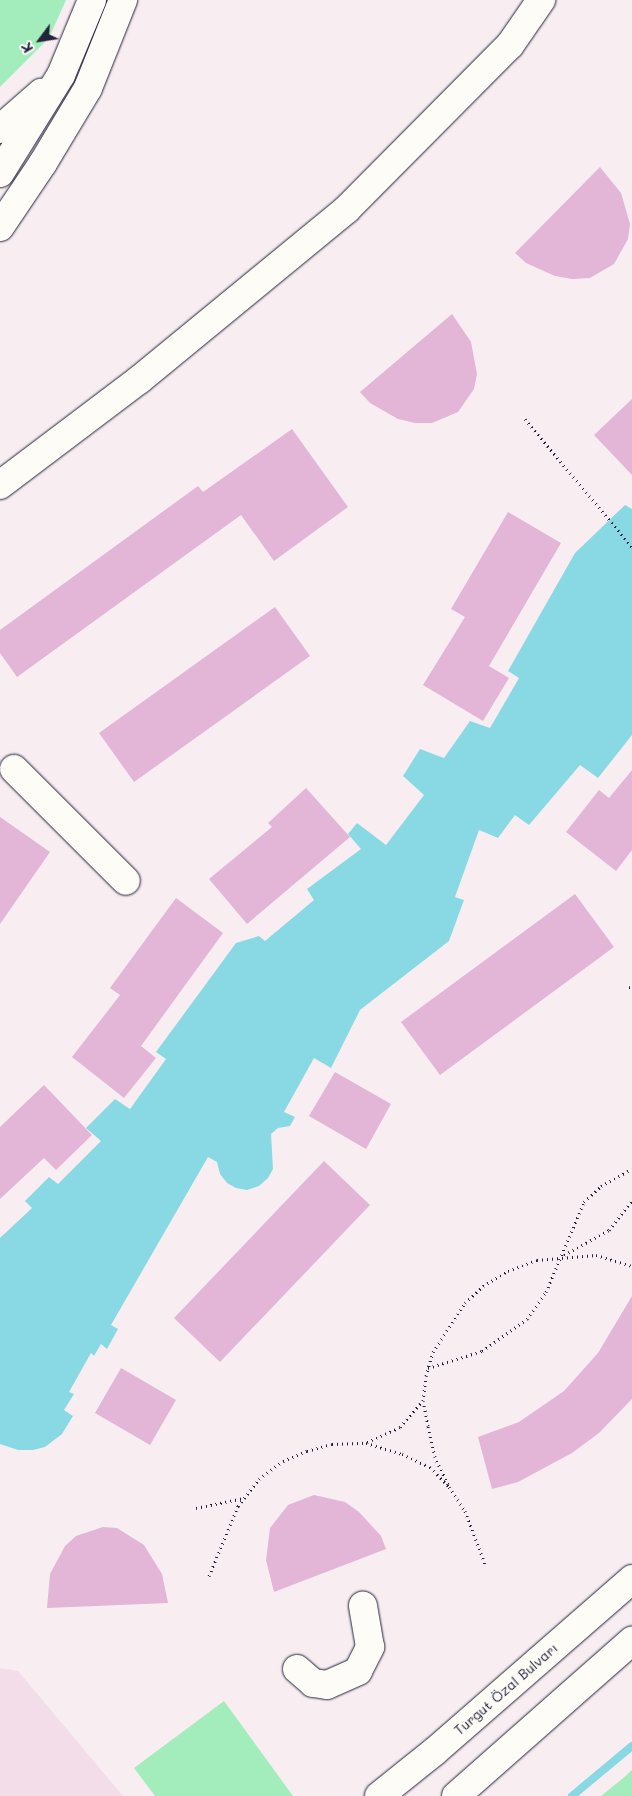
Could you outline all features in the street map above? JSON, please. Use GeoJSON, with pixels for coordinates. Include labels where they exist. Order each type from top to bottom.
{"type":"FeatureCollection","features":[{"type":"Feature","properties":{"kind":"street"},"geometry":{"type":"LineString","coordinates":[[0,173],[61,75],[92,0]]}},
{"type":"Feature","properties":{"kind":"street"},"geometry":{"type":"LineString","coordinates":[[0,227],[43,163],[88,88],[123,0]]}},
{"type":"Feature","properties":{"kind":"street"},"geometry":{"type":"LineString","coordinates":[[0,485],[139,380],[347,209],[510,45],[541,0]]}},
{"type":"Feature","properties":{"kind":"street"},"geometry":{"type":"LineString","coordinates":[[0,129],[61,75]]}},
{"type":"Feature","properties":{"kind":"street"},"geometry":{"type":"LineString","coordinates":[[14,769],[126,881]]}},
{"type":"Feature","properties":{"kind":"street","name":"Turgut Özal Bulvarı"},"geometry":{"type":"LineString","coordinates":[[379,1796],[434,1752],[632,1579]]}},
{"type":"Feature","properties":{"kind":"street"},"geometry":{"type":"LineString","coordinates":[[297,1670],[313,1682],[327,1685],[350,1677],[358,1671],[370,1646],[363,1606]]}},
{"type":"Feature","properties":{"kind":"street"},"geometry":{"type":"LineString","coordinates":[[456,1796],[632,1641]]}},
{"type":"Feature","properties":{"kind":"path"},"geometry":{"type":"LineString","coordinates":[[525,419],[564,462],[632,547]]}},
{"type":"Feature","properties":{"kind":"path"},"geometry":{"type":"LineString","coordinates":[[428,1368],[482,1351],[527,1319],[546,1292],[584,1202],[601,1186],[632,1169]]}},
{"type":"Feature","properties":{"kind":"path"},"geometry":{"type":"LineString","coordinates":[[561,1256],[609,1230],[632,1201]]}},
{"type":"Feature","properties":{"kind":"path"},"geometry":{"type":"LineString","coordinates":[[485,1564],[465,1511],[449,1487],[434,1457],[423,1401],[428,1368],[433,1352],[448,1327],[483,1286],[508,1271],[537,1260],[561,1256],[596,1256],[632,1266]]}},
{"type":"Feature","properties":{"kind":"path"},"geometry":{"type":"LineString","coordinates":[[209,1576],[223,1536],[244,1498],[259,1479],[291,1458],[332,1444],[366,1442],[400,1427],[423,1401]]}},
{"type":"Feature","properties":{"kind":"path"},"geometry":{"type":"LineString","coordinates":[[366,1442],[402,1454],[430,1468],[449,1487]]}},
{"type":"Feature","properties":{"kind":"path"},"geometry":{"type":"LineString","coordinates":[[196,1508],[244,1498]]}},
{"type":"Feature","properties":{"kind":"shaded area"},"geometry":{"type":"Polygon","coordinates":[[[0,1668],[18,1671],[123,1796],[0,1796],[0,1668]]]}},
{"type":"Feature","properties":{"kind":"green space"},"geometry":{"type":"Polygon","coordinates":[[[0,0],[66,0],[49,38],[0,87],[0,0]]]}},
{"type":"Feature","properties":{"kind":"green space"},"geometry":{"type":"Polygon","coordinates":[[[224,1701],[293,1796],[155,1796],[134,1768],[224,1701]]]}},
{"type":"Feature","properties":{"kind":"green space"},"geometry":{"type":"Polygon","coordinates":[[[632,1770],[632,1796],[601,1796],[622,1779],[632,1770]]]}},
{"type":"Feature","properties":{"kind":"water"},"geometry":{"type":"Polygon","coordinates":[[[625,505],[632,509],[632,735],[598,778],[580,765],[529,825],[515,815],[498,838],[479,830],[455,897],[464,900],[449,941],[360,1010],[331,1068],[314,1058],[284,1112],[295,1117],[290,1126],[278,1128],[271,1134],[273,1169],[268,1178],[259,1186],[247,1190],[236,1188],[227,1183],[220,1174],[217,1162],[208,1157],[111,1325],[118,1329],[107,1349],[101,1344],[94,1356],[91,1353],[69,1392],[74,1394],[64,1410],[73,1416],[62,1434],[45,1447],[33,1450],[18,1450],[0,1444],[0,1238],[32,1208],[25,1201],[49,1177],[58,1184],[101,1141],[86,1128],[115,1099],[130,1109],[166,1059],[156,1052],[236,943],[259,936],[265,941],[314,900],[307,889],[361,849],[348,834],[357,823],[386,845],[424,795],[403,776],[420,749],[444,758],[470,721],[490,728],[519,678],[508,671],[575,553],[625,505]]]}},
{"type":"Feature","properties":{"kind":"building"},"geometry":{"type":"Polygon","coordinates":[[[600,167],[621,193],[630,224],[628,239],[614,264],[590,278],[572,279],[555,276],[526,263],[515,253],[600,167]]]}},
{"type":"Feature","properties":{"kind":"building"},"geometry":{"type":"Polygon","coordinates":[[[452,314],[471,342],[477,374],[474,389],[458,412],[432,423],[415,423],[398,419],[370,403],[360,392],[452,314]]]}},
{"type":"Feature","properties":{"kind":"building"},"geometry":{"type":"Polygon","coordinates":[[[632,399],[632,475],[594,435],[632,399]]]}},
{"type":"Feature","properties":{"kind":"building"},"geometry":{"type":"Polygon","coordinates":[[[292,429],[348,507],[274,561],[241,515],[17,677],[0,653],[0,630],[198,486],[203,492],[292,429]]]}},
{"type":"Feature","properties":{"kind":"building"},"geometry":{"type":"Polygon","coordinates":[[[508,512],[561,543],[489,666],[509,678],[483,721],[423,685],[465,617],[451,609],[508,512]]]}},
{"type":"Feature","properties":{"kind":"building"},"geometry":{"type":"Polygon","coordinates":[[[275,607],[310,656],[134,782],[99,733],[275,607]]]}},
{"type":"Feature","properties":{"kind":"building"},"geometry":{"type":"Polygon","coordinates":[[[632,770],[632,850],[616,871],[566,832],[599,790],[609,798],[632,770]]]}},
{"type":"Feature","properties":{"kind":"building"},"geometry":{"type":"Polygon","coordinates":[[[306,788],[350,837],[247,924],[209,879],[272,827],[268,823],[306,788]]]}},
{"type":"Feature","properties":{"kind":"building"},"geometry":{"type":"Polygon","coordinates":[[[0,817],[50,852],[0,924],[0,817]]]}},
{"type":"Feature","properties":{"kind":"building"},"geometry":{"type":"Polygon","coordinates":[[[575,894],[614,947],[440,1075],[401,1022],[575,894]]]}},
{"type":"Feature","properties":{"kind":"building"},"geometry":{"type":"Polygon","coordinates":[[[176,898],[223,933],[141,1046],[156,1058],[124,1098],[72,1057],[120,995],[110,988],[176,898]]]}},
{"type":"Feature","properties":{"kind":"building"},"geometry":{"type":"Polygon","coordinates":[[[335,1072],[391,1104],[366,1149],[309,1116],[335,1072]]]}},
{"type":"Feature","properties":{"kind":"building"},"geometry":{"type":"Polygon","coordinates":[[[44,1085],[92,1135],[56,1170],[44,1158],[0,1199],[0,1127],[44,1085]]]}},
{"type":"Feature","properties":{"kind":"building"},"geometry":{"type":"Polygon","coordinates":[[[324,1161],[370,1205],[220,1362],[174,1318],[324,1161]]]}},
{"type":"Feature","properties":{"kind":"building"},"geometry":{"type":"Polygon","coordinates":[[[632,1296],[632,1399],[599,1433],[572,1453],[518,1482],[492,1489],[478,1437],[519,1422],[564,1391],[598,1353],[632,1296]]]}},
{"type":"Feature","properties":{"kind":"building"},"geometry":{"type":"Polygon","coordinates":[[[121,1368],[176,1400],[150,1445],[95,1413],[121,1368]]]}},
{"type":"Feature","properties":{"kind":"building"},"geometry":{"type":"Polygon","coordinates":[[[314,1495],[345,1502],[359,1512],[381,1536],[386,1549],[274,1592],[266,1560],[270,1528],[288,1505],[314,1495]]]}},
{"type":"Feature","properties":{"kind":"building"},"geometry":{"type":"Polygon","coordinates":[[[103,1527],[117,1528],[144,1545],[162,1574],[168,1603],[47,1608],[50,1574],[65,1546],[76,1536],[103,1527]]]}},
{"type":"Feature","properties":{"kind":"waterway"},"geometry":{"type":"LineString","coordinates":[[572,1796],[632,1746]]}}]}
